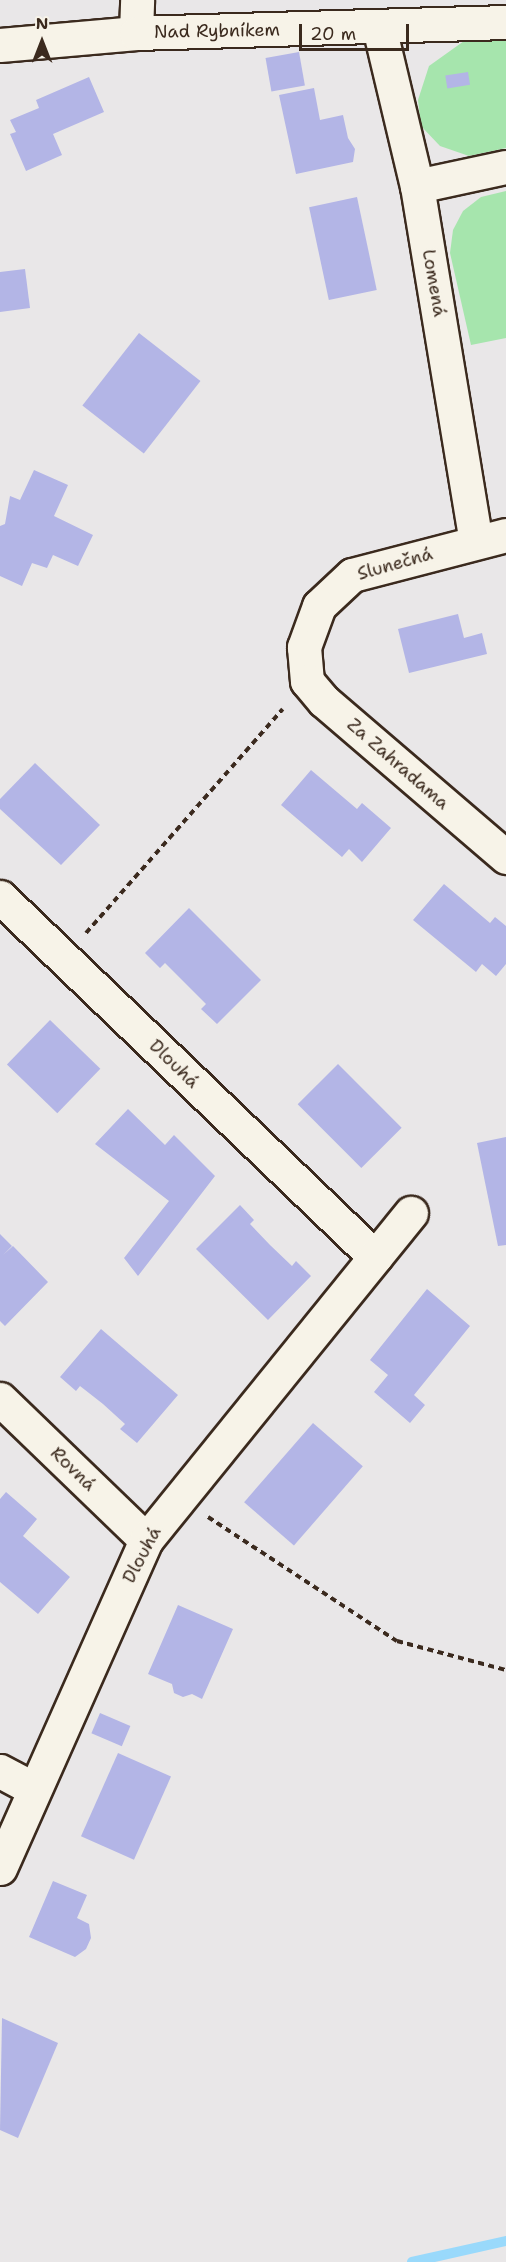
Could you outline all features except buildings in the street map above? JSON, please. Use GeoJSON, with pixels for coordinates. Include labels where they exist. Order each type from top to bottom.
{"type":"FeatureCollection","features":[{"type":"Feature","properties":{"kind":"street"},"geometry":{"type":"LineString","coordinates":[[136,0],[136,33]]}},
{"type":"Feature","properties":{"kind":"street","name":"Nad Rybníkem"},"geometry":{"type":"LineString","coordinates":[[0,45],[136,33],[506,22]]}},
{"type":"Feature","properties":{"kind":"street","name":"Lomená"},"geometry":{"type":"LineString","coordinates":[[380,27],[417,186],[491,538]]}},
{"type":"Feature","properties":{"kind":"street"},"geometry":{"type":"LineString","coordinates":[[417,186],[506,167]]}},
{"type":"Feature","properties":{"kind":"street","name":"Slunečná"},"geometry":{"type":"LineString","coordinates":[[306,672],[307,632],[312,618],[339,584],[352,575],[491,538]]}},
{"type":"Feature","properties":{"kind":"street","name":"Za Zahradama"},"geometry":{"type":"LineString","coordinates":[[306,672],[324,701],[506,857]]}},
{"type":"Feature","properties":{"kind":"street","name":"Dlouhá"},"geometry":{"type":"LineString","coordinates":[[0,897],[375,1257]]}},
{"type":"Feature","properties":{"kind":"street","name":"Dlouhá"},"geometry":{"type":"LineString","coordinates":[[0,1868],[32,1788],[146,1540],[177,1497],[411,1213]]}},
{"type":"Feature","properties":{"kind":"street","name":"Rovná"},"geometry":{"type":"LineString","coordinates":[[0,1398],[146,1540]]}},
{"type":"Feature","properties":{"kind":"street"},"geometry":{"type":"LineString","coordinates":[[0,1771],[32,1788]]}},
{"type":"Feature","properties":{"kind":"path"},"geometry":{"type":"LineString","coordinates":[[64,958],[306,672]]}},
{"type":"Feature","properties":{"kind":"path"},"geometry":{"type":"LineString","coordinates":[[177,1497],[397,1641],[506,1670]]}},
{"type":"Feature","properties":{"kind":"green space"},"geometry":{"type":"Polygon","coordinates":[[[506,39],[506,148],[469,156],[440,146],[421,126],[418,100],[429,66],[464,41],[506,39]]]}},
{"type":"Feature","properties":{"kind":"green space"},"geometry":{"type":"Polygon","coordinates":[[[506,191],[506,338],[471,345],[450,253],[453,230],[463,211],[481,197],[506,191]]]}},
{"type":"Feature","properties":{"kind":"waterway"},"geometry":{"type":"LineString","coordinates":[[412,2262],[506,2241]]}}]}
